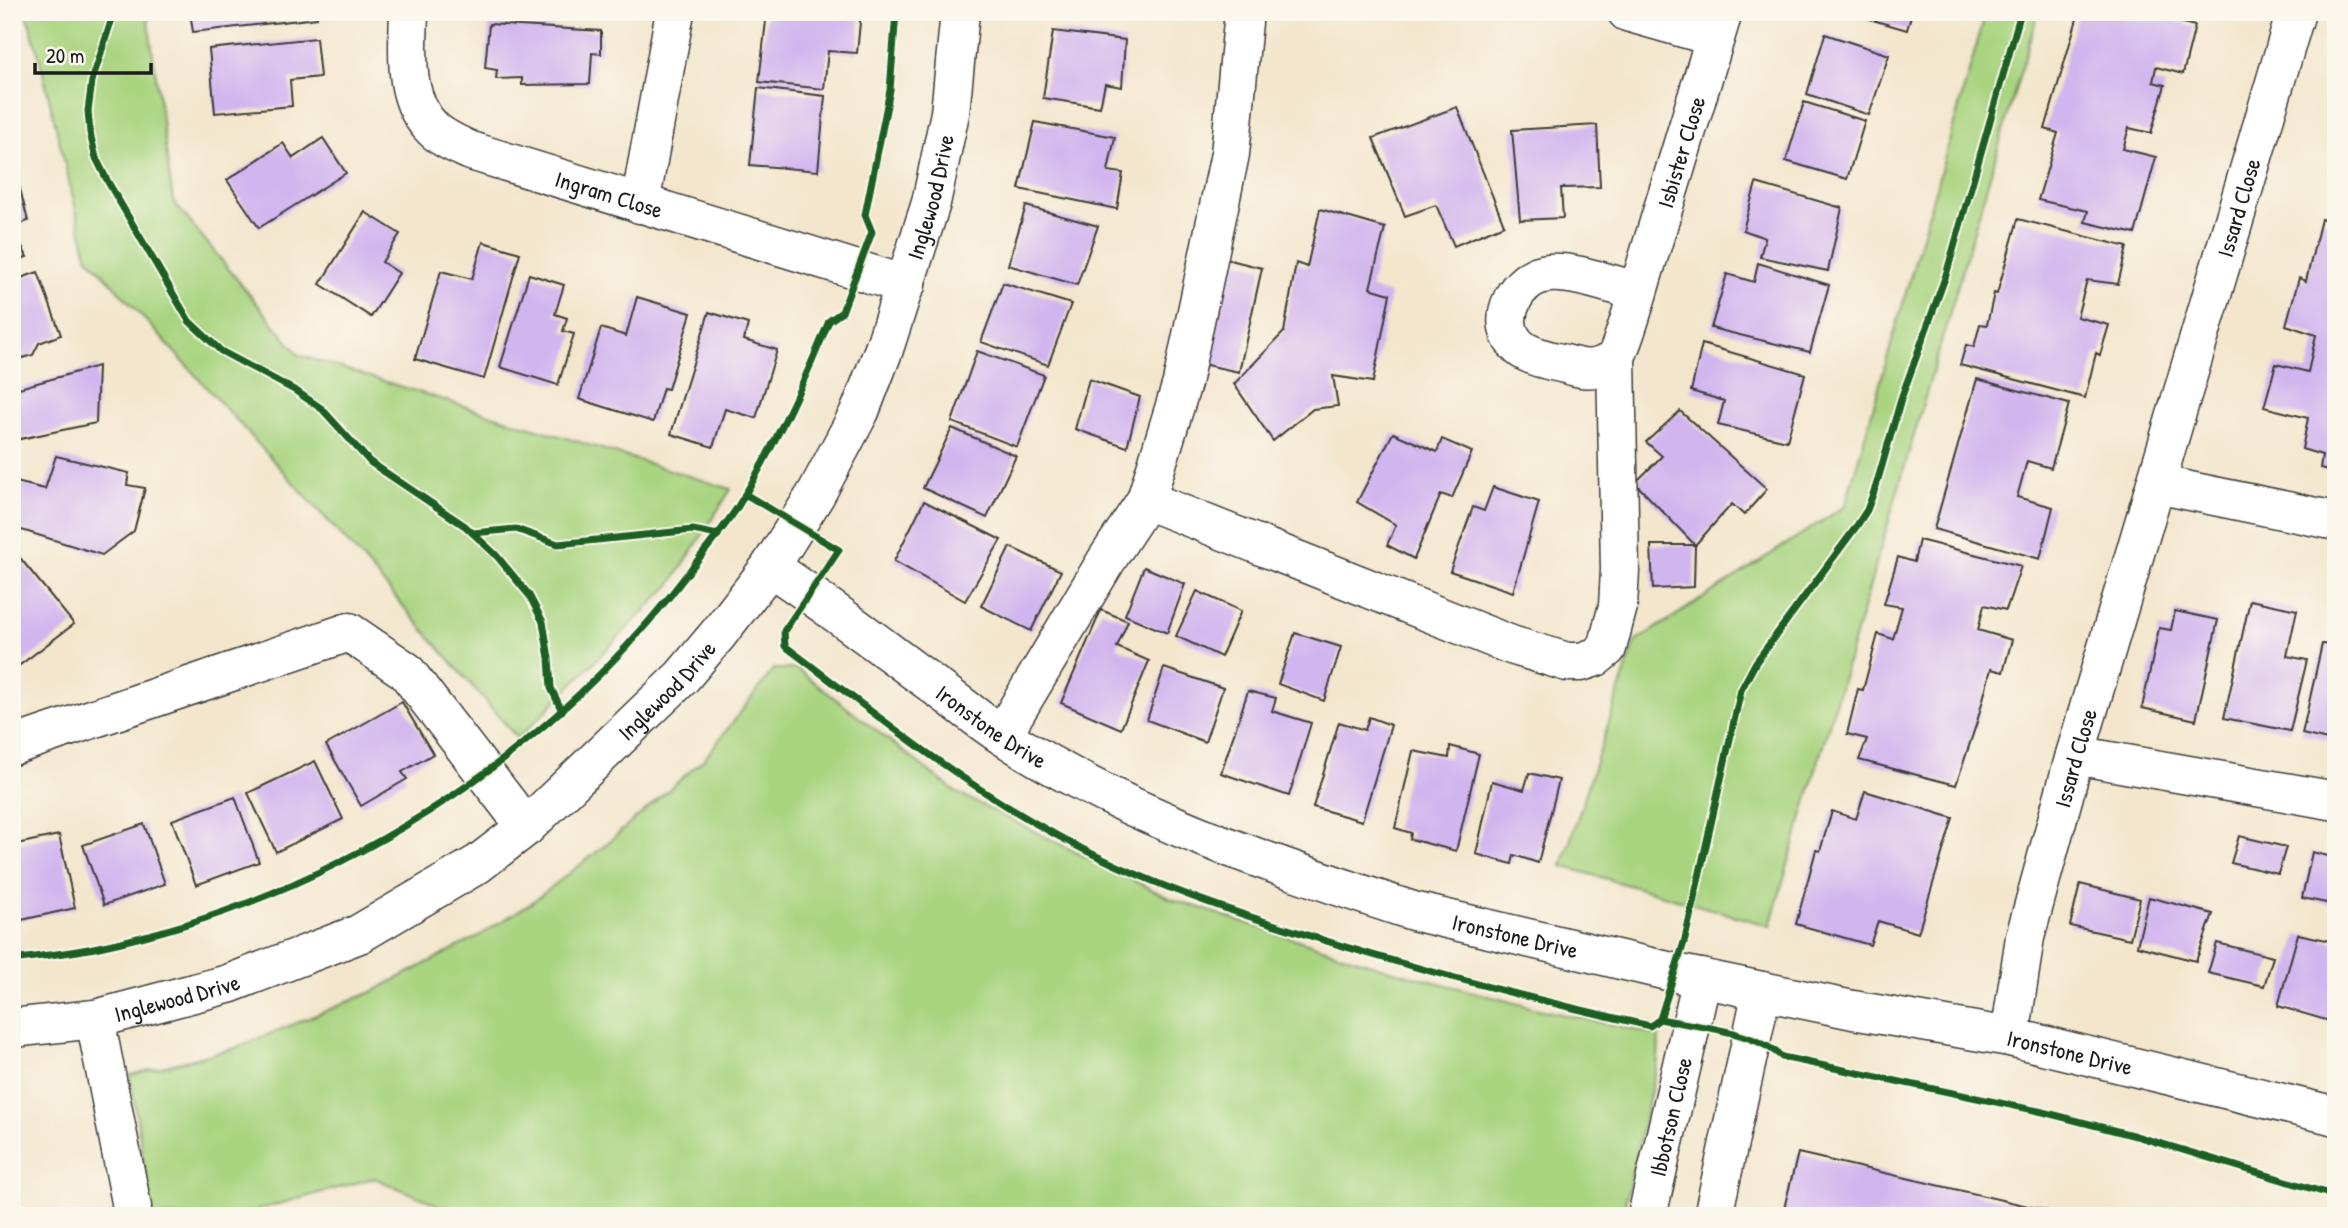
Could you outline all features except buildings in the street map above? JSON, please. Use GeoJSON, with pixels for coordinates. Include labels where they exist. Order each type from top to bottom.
{"type":"FeatureCollection","features":[{"type":"Feature","properties":{"kind":"street","name":"Ingram Close"},"geometry":{"type":"LineString","coordinates":[[409,12],[407,65],[420,112],[433,129],[450,141],[471,151],[905,285]]}},
{"type":"Feature","properties":{"kind":"street"},"geometry":{"type":"LineString","coordinates":[[640,204],[675,12]]}},
{"type":"Feature","properties":{"kind":"street","name":"Inglewood Drive"},"geometry":{"type":"LineString","coordinates":[[12,1028],[95,1019],[228,984],[359,934],[478,864],[526,827],[682,677],[770,568],[816,494],[860,411],[931,203],[950,113],[960,12]]}},
{"type":"Feature","properties":{"kind":"street"},"geometry":{"type":"LineString","coordinates":[[1002,735],[1106,561],[1146,500],[1182,383],[1230,154],[1244,12]]}},
{"type":"Feature","properties":{"kind":"street"},"geometry":{"type":"LineString","coordinates":[[1627,12],[1719,24]]}},
{"type":"Feature","properties":{"kind":"street","name":"Issard Close"},"geometry":{"type":"LineString","coordinates":[[2010,1037],[2025,937],[2075,755],[2296,12]]}},
{"type":"Feature","properties":{"kind":"street","name":"Isbister Close"},"geometry":{"type":"LineString","coordinates":[[1146,500],[1511,645],[1567,662],[1588,660],[1607,648],[1618,606],[1620,570],[1616,357],[1719,24]]}},
{"type":"Feature","properties":{"kind":"street"},"geometry":{"type":"LineString","coordinates":[[1616,357],[1591,369],[1532,355],[1517,346],[1508,331],[1512,298],[1531,278],[1546,273],[1562,273],[1638,291]]}},
{"type":"Feature","properties":{"kind":"street"},"geometry":{"type":"LineString","coordinates":[[2156,484],[2336,521]]}},
{"type":"Feature","properties":{"kind":"street","name":"Ironstone Drive"},"geometry":{"type":"LineString","coordinates":[[770,568],[809,593],[1002,735],[1075,778],[1166,822],[1371,897],[1440,917],[1702,978],[1853,1010],[2010,1037],[2336,1116]]}},
{"type":"Feature","properties":{"kind":"street"},"geometry":{"type":"LineString","coordinates":[[12,746],[349,632],[406,671],[526,827]]}},
{"type":"Feature","properties":{"kind":"street"},"geometry":{"type":"LineString","coordinates":[[2075,755],[2336,801]]}},
{"type":"Feature","properties":{"kind":"street","name":"Ibbotson Close"},"geometry":{"type":"LineString","coordinates":[[1647,1216],[1702,978]]}},
{"type":"Feature","properties":{"kind":"street"},"geometry":{"type":"LineString","coordinates":[[1713,1216],[1762,991]]}},
{"type":"Feature","properties":{"kind":"street"},"geometry":{"type":"LineString","coordinates":[[95,1019],[132,1207],[129,1216]]}},
{"type":"Feature","properties":{"kind":"green space"},"geometry":{"type":"Polygon","coordinates":[[[26,12],[147,12],[173,201],[299,355],[731,489],[671,584],[518,739],[360,556],[87,256],[26,12]]]}},
{"type":"Feature","properties":{"kind":"green space"},"geometry":{"type":"Polygon","coordinates":[[[1986,12],[2038,12],[1770,926],[1562,866],[1635,642],[1845,506],[1986,12]]]}},
{"type":"Feature","properties":{"kind":"green space"},"geometry":{"type":"Polygon","coordinates":[[[774,669],[797,669],[957,793],[1169,898],[1390,970],[1538,1009],[1659,1035],[1658,1060],[1622,1216],[465,1216],[374,1178],[235,1216],[147,1216],[150,1201],[130,1075],[235,1048],[372,992],[477,937],[531,903],[603,847],[705,758],[774,669]]]}},
{"type":"Feature","properties":{"kind":"cycle path"},"geometry":{"type":"LineString","coordinates":[[114,12],[92,81],[88,111],[96,158],[189,321],[221,351],[296,391],[322,409],[370,462],[465,526],[496,555],[529,595],[543,622],[551,688],[562,711]]}},
{"type":"Feature","properties":{"kind":"cycle path"},"geometry":{"type":"LineString","coordinates":[[12,960],[99,947],[186,924],[270,894],[351,856],[429,811],[502,760],[571,702],[634,638],[737,508],[787,416],[829,321],[842,312],[872,232],[865,215],[890,90],[896,12]]}},
{"type":"Feature","properties":{"kind":"cycle path"},"geometry":{"type":"LineString","coordinates":[[745,494],[839,550],[784,631],[785,646],[918,746],[1022,815],[1089,853],[1122,868],[1255,918],[1444,975],[1650,1026],[1660,1019],[1685,939],[1741,690],[1756,662],[1867,510],[1902,396],[1946,275],[2021,12]]}},
{"type":"Feature","properties":{"kind":"cycle path"},"geometry":{"type":"LineString","coordinates":[[473,533],[516,529],[558,544],[693,530],[718,535]]}},
{"type":"Feature","properties":{"kind":"cycle path"},"geometry":{"type":"LineString","coordinates":[[1660,1019],[1741,1035],[1770,1048],[1782,1057],[2043,1112],[2136,1136],[2336,1196]]}}]}
